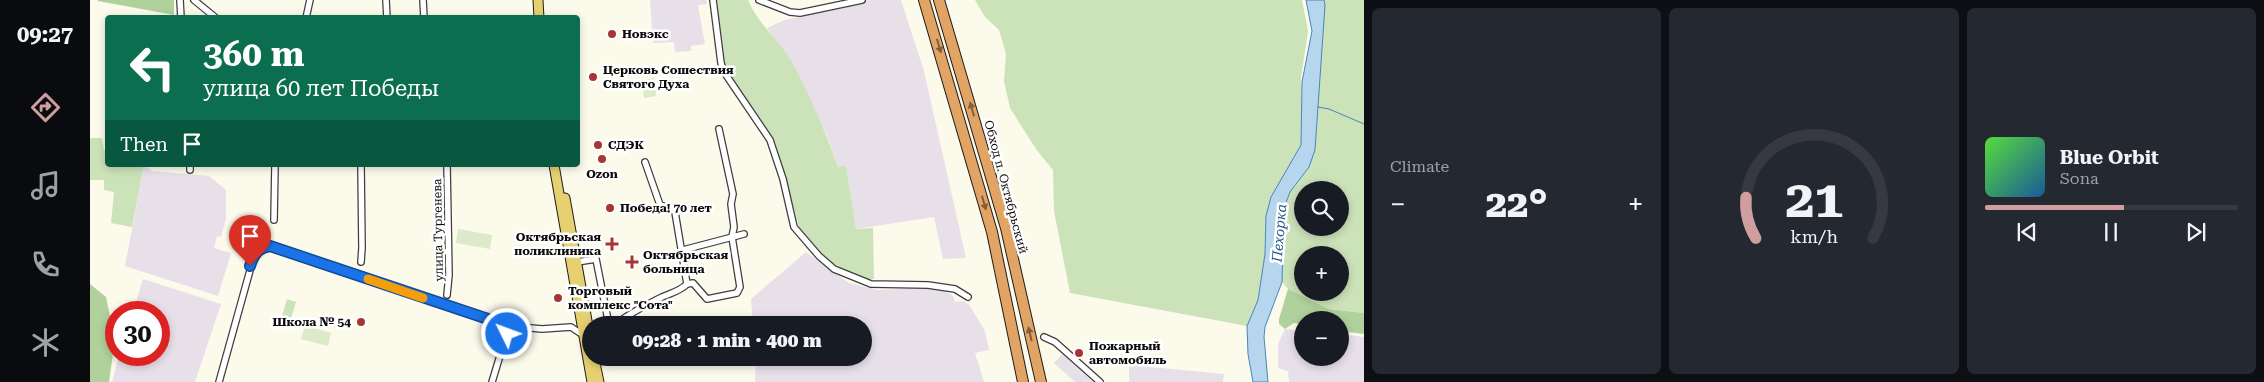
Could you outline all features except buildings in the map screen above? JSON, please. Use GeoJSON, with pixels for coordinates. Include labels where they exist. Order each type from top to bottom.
{"type":"FeatureCollection","features":[{"type":"Feature","properties":{"kind":"highway","name":"Обход п. Октябрьский"},"geometry":{"type":"LineString","coordinates":[[924,0],[992,232],[1023,382]]}},
{"type":"Feature","properties":{"kind":"highway","name":"Обход п. Октябрьский"},"geometry":{"type":"LineString","coordinates":[[939,0],[1006,228],[1041,382]]}},
{"type":"Feature","properties":{"kind":"main road"},"geometry":{"type":"LineString","coordinates":[[538,0],[539,15]]}},
{"type":"Feature","properties":{"kind":"main road"},"geometry":{"type":"LineString","coordinates":[[544,0],[545,15]]}},
{"type":"Feature","properties":{"kind":"main road"},"geometry":{"type":"LineString","coordinates":[[554,167],[582,325]]}},
{"type":"Feature","properties":{"kind":"main road"},"geometry":{"type":"LineString","coordinates":[[560,167],[586,316]]}},
{"type":"Feature","properties":{"kind":"main road"},"geometry":{"type":"LineString","coordinates":[[589,366],[592,382]]}},
{"type":"Feature","properties":{"kind":"main road"},"geometry":{"type":"LineString","coordinates":[[595,366],[598,382]]}},
{"type":"Feature","properties":{"kind":"street"},"geometry":{"type":"LineString","coordinates":[[180,0],[181,15]]}},
{"type":"Feature","properties":{"kind":"street"},"geometry":{"type":"LineString","coordinates":[[194,0],[212,15]]}},
{"type":"Feature","properties":{"kind":"street"},"geometry":{"type":"LineString","coordinates":[[307,15],[310,0]]}},
{"type":"Feature","properties":{"kind":"street"},"geometry":{"type":"LineString","coordinates":[[386,0],[387,15]]}},
{"type":"Feature","properties":{"kind":"street"},"geometry":{"type":"LineString","coordinates":[[423,0],[424,15]]}},
{"type":"Feature","properties":{"kind":"street"},"geometry":{"type":"LineString","coordinates":[[713,0],[721,63],[724,72],[770,140],[783,179],[794,228],[819,256],[834,269],[853,278],[871,284],[928,285],[955,289],[968,297]]}},
{"type":"Feature","properties":{"kind":"street"},"geometry":{"type":"LineString","coordinates":[[759,0],[790,12],[800,13],[862,0]]}},
{"type":"Feature","properties":{"kind":"street"},"geometry":{"type":"LineString","coordinates":[[625,316],[680,291],[687,284],[694,283],[707,299],[740,291],[732,237],[734,227],[731,204],[733,194],[719,129]]}},
{"type":"Feature","properties":{"kind":"street"},"geometry":{"type":"LineString","coordinates":[[645,162],[660,205],[671,208],[675,212],[687,284]]}},
{"type":"Feature","properties":{"kind":"street"},"geometry":{"type":"LineString","coordinates":[[274,220],[275,167]]}},
{"type":"Feature","properties":{"kind":"street"},"geometry":{"type":"LineString","coordinates":[[361,167],[361,262]]}},
{"type":"Feature","properties":{"kind":"street","name":"улица Тургенева"},"geometry":{"type":"LineString","coordinates":[[447,167],[449,275],[447,295]]}},
{"type":"Feature","properties":{"kind":"street"},"geometry":{"type":"LineString","coordinates":[[682,250],[744,234]]}},
{"type":"Feature","properties":{"kind":"street"},"geometry":{"type":"LineString","coordinates":[[219,382],[250,266],[257,252],[262,247],[270,246],[509,326],[542,330],[568,327],[576,329],[582,334]]}},
{"type":"Feature","properties":{"kind":"street"},"geometry":{"type":"LineString","coordinates":[[577,262],[596,259],[607,316]]}},
{"type":"Feature","properties":{"kind":"street"},"geometry":{"type":"LineString","coordinates":[[568,327],[580,314]]}},
{"type":"Feature","properties":{"kind":"street"},"geometry":{"type":"LineString","coordinates":[[492,382],[509,326]]}},
{"type":"Feature","properties":{"kind":"street"},"geometry":{"type":"LineString","coordinates":[[1044,337],[1055,342],[1100,382]]}},
{"type":"Feature","properties":{"kind":"shaded area"},"geometry":{"type":"Polygon","coordinates":[[[650,0],[706,0],[707,4],[698,5],[705,44],[691,46],[691,51],[675,52],[674,42],[653,43],[650,0]]]}},
{"type":"Feature","properties":{"kind":"shaded area"},"geometry":{"type":"Polygon","coordinates":[[[870,0],[901,0],[924,71],[966,258],[943,259],[934,217],[856,229],[846,165],[838,167],[827,136],[789,59],[767,28],[785,20],[870,0]]]}},
{"type":"Feature","properties":{"kind":"shaded area"},"geometry":{"type":"Polygon","coordinates":[[[144,167],[152,171],[209,176],[226,190],[226,219],[221,237],[217,236],[214,248],[231,253],[218,296],[125,266],[144,167]]]}},
{"type":"Feature","properties":{"kind":"shaded area"},"geometry":{"type":"Polygon","coordinates":[[[806,252],[849,283],[878,290],[942,289],[953,296],[955,302],[964,301],[970,306],[985,331],[989,350],[975,353],[984,382],[755,382],[756,366],[872,366],[872,316],[752,316],[751,299],[806,252]]]}},
{"type":"Feature","properties":{"kind":"shaded area"},"geometry":{"type":"Polygon","coordinates":[[[143,279],[221,304],[195,382],[112,382],[116,366],[170,366],[170,301],[136,301],[143,279]]]}},
{"type":"Feature","properties":{"kind":"shaded area"},"geometry":{"type":"Polygon","coordinates":[[[1285,329],[1294,330],[1294,366],[1349,366],[1349,335],[1364,337],[1364,382],[1289,382],[1288,371],[1278,368],[1278,344],[1285,329]]]}},
{"type":"Feature","properties":{"kind":"shaded area"},"geometry":{"type":"Polygon","coordinates":[[[1062,354],[1093,382],[1075,382],[1054,363],[1062,354]]]}},
{"type":"Feature","properties":{"kind":"shaded area"},"geometry":{"type":"Polygon","coordinates":[[[1129,365],[1224,374],[1223,382],[1129,382],[1129,365]]]}},
{"type":"Feature","properties":{"kind":"green space"},"geometry":{"type":"Polygon","coordinates":[[[174,0],[174,15],[98,1],[174,0]]]}},
{"type":"Feature","properties":{"kind":"green space"},"geometry":{"type":"Polygon","coordinates":[[[717,0],[748,0],[757,16],[790,59],[816,112],[838,167],[846,165],[856,229],[873,228],[874,279],[863,280],[827,260],[800,230],[775,142],[766,127],[739,95],[721,62],[717,0]]]}},
{"type":"Feature","properties":{"kind":"green space"},"geometry":{"type":"Polygon","coordinates":[[[975,0],[1302,0],[1308,31],[1301,78],[1301,145],[1266,216],[1265,254],[1258,300],[1247,326],[1070,293],[1054,211],[1053,170],[1036,149],[1010,108],[1004,81],[1006,54],[999,30],[985,17],[975,0]]]}},
{"type":"Feature","properties":{"kind":"green space"},"geometry":{"type":"Polygon","coordinates":[[[1324,0],[1364,0],[1364,313],[1329,309],[1313,301],[1349,301],[1349,246],[1294,246],[1294,292],[1288,289],[1282,282],[1284,208],[1294,187],[1294,236],[1349,236],[1349,181],[1299,181],[1322,45],[1324,0]]]}},
{"type":"Feature","properties":{"kind":"green space"},"geometry":{"type":"Polygon","coordinates":[[[654,78],[656,96],[644,98],[642,80],[654,78]]]}},
{"type":"Feature","properties":{"kind":"green space"},"geometry":{"type":"Polygon","coordinates":[[[90,138],[102,138],[105,150],[105,167],[144,167],[132,227],[111,223],[114,192],[104,190],[104,180],[90,180],[90,138]]]}},
{"type":"Feature","properties":{"kind":"green space"},"geometry":{"type":"Polygon","coordinates":[[[458,229],[492,235],[490,249],[456,243],[458,229]]]}},
{"type":"Feature","properties":{"kind":"green space"},"geometry":{"type":"Polygon","coordinates":[[[90,284],[106,297],[105,366],[111,366],[109,382],[90,382],[90,284]]]}},
{"type":"Feature","properties":{"kind":"green space"},"geometry":{"type":"Polygon","coordinates":[[[1288,289],[1294,292],[1294,301],[1313,301],[1329,309],[1346,311],[1294,311],[1294,323],[1285,329],[1279,324],[1288,289]]]}},
{"type":"Feature","properties":{"kind":"green space"},"geometry":{"type":"Polygon","coordinates":[[[287,299],[296,302],[289,325],[280,323],[287,299]]]}},
{"type":"Feature","properties":{"kind":"green space"},"geometry":{"type":"Polygon","coordinates":[[[1349,311],[1364,313],[1364,334],[1349,332],[1349,311]]]}},
{"type":"Feature","properties":{"kind":"green space"},"geometry":{"type":"Polygon","coordinates":[[[305,325],[331,333],[328,346],[301,339],[305,325]]]}},
{"type":"Feature","properties":{"kind":"water","name":"Пехорка"},"geometry":{"type":"Polygon","coordinates":[[[1306,0],[1324,0],[1315,150],[1309,167],[1298,181],[1294,181],[1294,187],[1284,208],[1282,282],[1265,327],[1264,337],[1268,382],[1253,382],[1248,354],[1247,326],[1258,300],[1265,254],[1266,216],[1271,197],[1301,145],[1302,82],[1312,31],[1306,0]]]}},
{"type":"Feature","properties":{"kind":"waterway"},"geometry":{"type":"LineString","coordinates":[[1318,107],[1329,109],[1364,124]]}},
{"type":"Feature","properties":{"kind":"slow traffic"},"geometry":{"type":"LineString","coordinates":[[368,279],[423,298]]}},
{"type":"Feature","properties":{"kind":"place","name":"Новэкс"},"geometry":{"type":"Point","coordinates":[612,34]}},
{"type":"Feature","properties":{"kind":"place","name":"Церковь Сошествия Святого Духа"},"geometry":{"type":"Point","coordinates":[593,77]}},
{"type":"Feature","properties":{"kind":"place","name":"СДЭК"},"geometry":{"type":"Point","coordinates":[598,145]}},
{"type":"Feature","properties":{"kind":"place","name":"Ozon"},"geometry":{"type":"Point","coordinates":[602,159]}},
{"type":"Feature","properties":{"kind":"place","name":"Победа! 70 лет"},"geometry":{"type":"Point","coordinates":[610,208]}},
{"type":"Feature","properties":{"kind":"place","name":"Октябрьская поликлиника"},"geometry":{"type":"Point","coordinates":[612,244]}},
{"type":"Feature","properties":{"kind":"place","name":"Октябрьская больница"},"geometry":{"type":"Point","coordinates":[632,262]}},
{"type":"Feature","properties":{"kind":"place","name":"Торговый комплекс \"Сота\""},"geometry":{"type":"Point","coordinates":[558,298]}},
{"type":"Feature","properties":{"kind":"place","name":"Школа № 54"},"geometry":{"type":"Point","coordinates":[361,322]}},
{"type":"Feature","properties":{"kind":"place","name":"Пожарный автомобиль"},"geometry":{"type":"Point","coordinates":[1079,353]}},
{"type":"Feature","properties":{"kind":"route"},"geometry":{"type":"LineString","coordinates":[[250,266],[254,256],[262,247],[270,246],[509,326],[507,334]]}}]}
